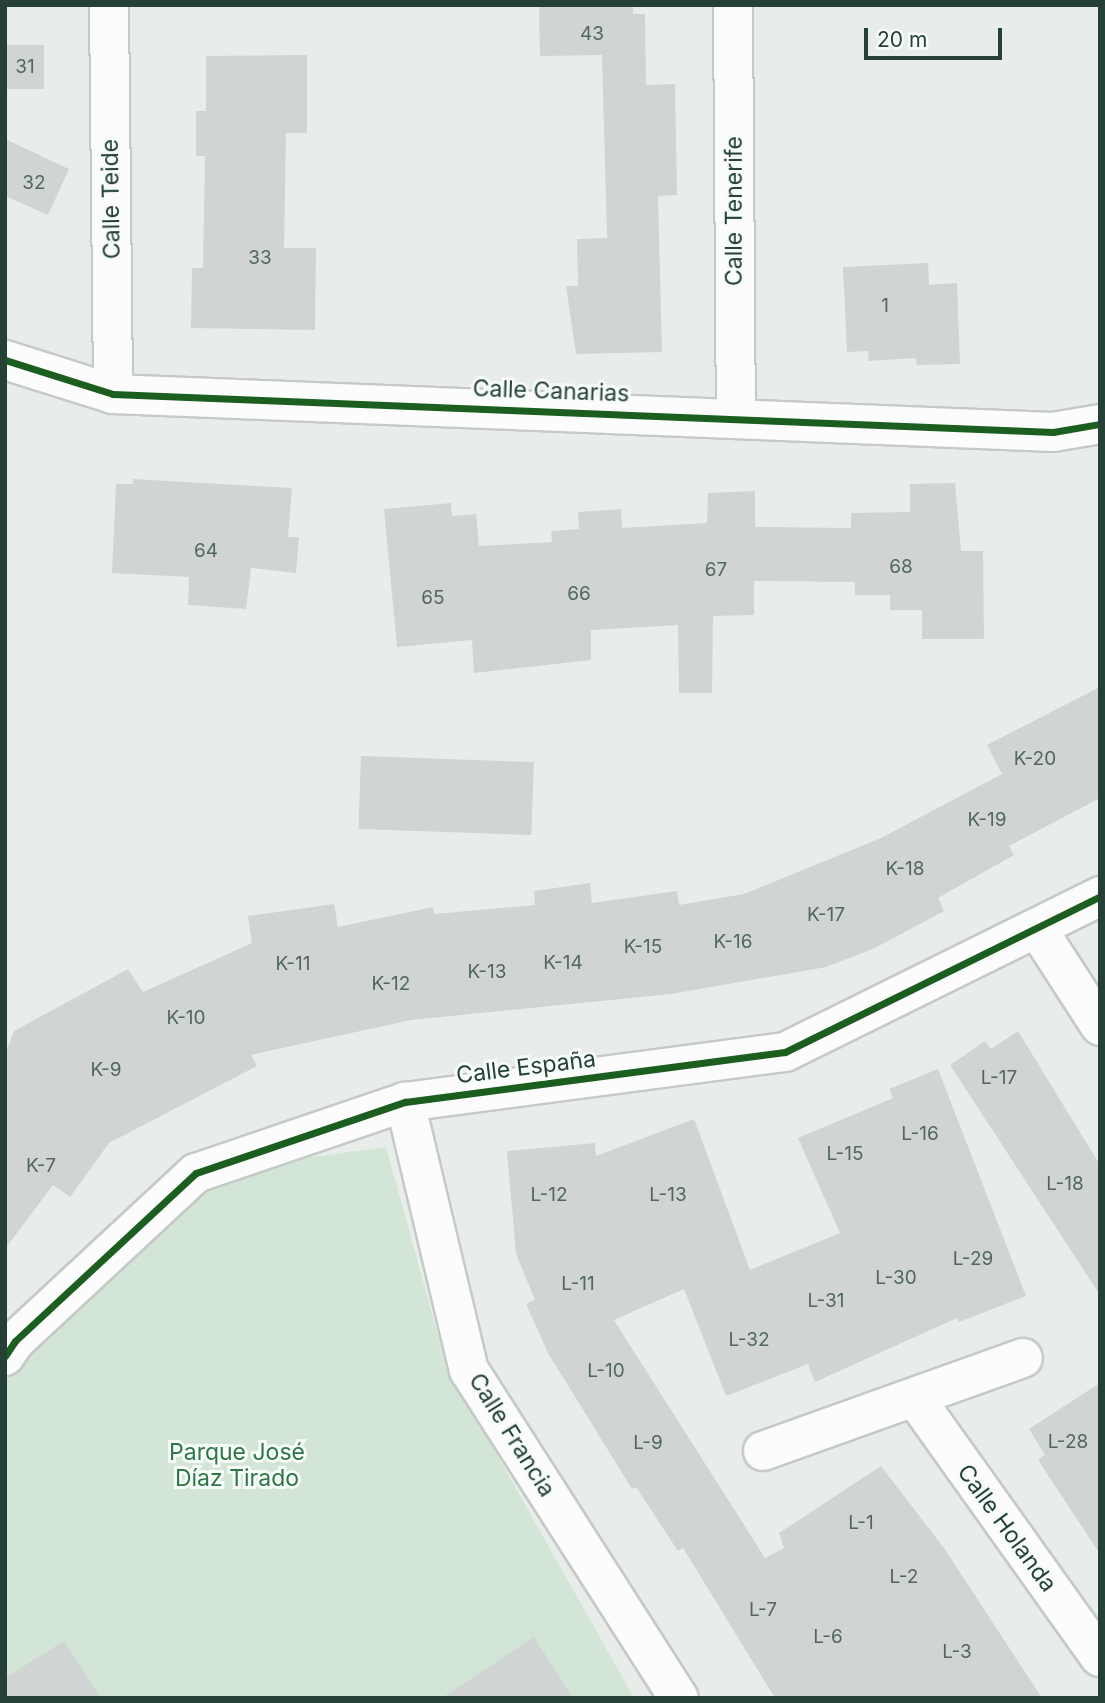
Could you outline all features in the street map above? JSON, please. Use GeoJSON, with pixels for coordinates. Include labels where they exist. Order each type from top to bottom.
{"type":"FeatureCollection","features":[{"type":"Feature","properties":{"kind":"street","name":"Calle Teide"},"geometry":{"type":"LineString","coordinates":[[109,5],[113,394]]}},
{"type":"Feature","properties":{"kind":"street","name":"Calle Tenerife"},"geometry":{"type":"LineString","coordinates":[[733,5],[736,417]]}},
{"type":"Feature","properties":{"kind":"street","name":"Calle Canarias"},"geometry":{"type":"LineString","coordinates":[[5,360],[113,394],[736,417],[1053,432],[1100,424]]}},
{"type":"Feature","properties":{"kind":"street","name":"Calle España"},"geometry":{"type":"LineString","coordinates":[[5,1356],[15,1341],[196,1173],[405,1102],[785,1052],[1038,930],[1100,896]]}},
{"type":"Feature","properties":{"kind":"street"},"geometry":{"type":"LineString","coordinates":[[1038,930],[1100,1026]]}},
{"type":"Feature","properties":{"kind":"street","name":"Calle Francia"},"geometry":{"type":"LineString","coordinates":[[405,1102],[470,1370],[679,1698]]}},
{"type":"Feature","properties":{"kind":"street"},"geometry":{"type":"LineString","coordinates":[[763,1451],[1023,1358]]}},
{"type":"Feature","properties":{"kind":"street","name":"Calle Holanda"},"geometry":{"type":"LineString","coordinates":[[915,1398],[1100,1657]]}},
{"type":"Feature","properties":{"kind":"green space","name":"Parque José Díaz Tirado"},"geometry":{"type":"Polygon","coordinates":[[[386,1147],[446,1364],[634,1698],[5,1698],[5,1360],[196,1173],[386,1147]]]}},
{"type":"Feature","properties":{"kind":"building"},"geometry":{"type":"Polygon","coordinates":[[[539,5],[633,5],[633,14],[645,14],[646,85],[675,84],[677,195],[658,196],[662,352],[576,354],[566,286],[578,286],[577,239],[607,238],[602,55],[540,56],[539,5]]]}},
{"type":"Feature","properties":{"kind":"building"},"geometry":{"type":"Polygon","coordinates":[[[5,45],[44,45],[44,89],[5,89],[5,45]]]}},
{"type":"Feature","properties":{"kind":"building"},"geometry":{"type":"Polygon","coordinates":[[[307,55],[307,133],[286,133],[284,248],[316,248],[315,330],[191,328],[192,268],[203,268],[205,156],[196,156],[196,111],[206,111],[206,56],[307,55]]]}},
{"type":"Feature","properties":{"kind":"building"},"geometry":{"type":"Polygon","coordinates":[[[5,139],[69,169],[48,215],[5,196],[5,139]]]}},
{"type":"Feature","properties":{"kind":"building"},"geometry":{"type":"Polygon","coordinates":[[[928,263],[929,285],[957,283],[960,364],[917,365],[916,358],[868,361],[869,351],[847,352],[843,267],[928,263]]]}},
{"type":"Feature","properties":{"kind":"building"},"geometry":{"type":"Polygon","coordinates":[[[133,479],[292,488],[288,537],[299,537],[296,573],[251,568],[246,609],[188,605],[189,577],[112,573],[116,484],[133,484],[133,479]]]}},
{"type":"Feature","properties":{"kind":"building"},"geometry":{"type":"Polygon","coordinates":[[[955,483],[961,551],[983,551],[984,639],[922,639],[922,610],[890,610],[890,595],[855,595],[855,582],[754,581],[754,615],[713,616],[712,693],[679,693],[678,625],[591,630],[591,660],[474,673],[472,640],[397,647],[384,509],[451,503],[452,516],[476,514],[479,546],[552,542],[551,531],[579,529],[578,512],[621,509],[622,528],[707,523],[708,493],[755,491],[755,527],[851,528],[851,513],[910,512],[910,484],[955,483]]]}},
{"type":"Feature","properties":{"kind":"building"},"geometry":{"type":"Polygon","coordinates":[[[1100,687],[1100,798],[1009,846],[1014,855],[938,898],[944,911],[873,949],[826,967],[671,994],[411,1020],[251,1055],[257,1066],[109,1143],[70,1197],[53,1185],[5,1249],[5,1055],[14,1031],[128,969],[143,992],[252,943],[248,916],[334,904],[338,927],[433,907],[434,914],[535,905],[534,891],[590,883],[592,903],[677,891],[679,905],[744,894],[881,838],[1002,774],[987,745],[1100,687]]]}},
{"type":"Feature","properties":{"kind":"building"},"geometry":{"type":"Polygon","coordinates":[[[361,756],[534,762],[531,835],[358,829],[361,756]]]}},
{"type":"Feature","properties":{"kind":"building"},"geometry":{"type":"Polygon","coordinates":[[[1018,1031],[1100,1165],[1100,1295],[950,1065],[985,1041],[991,1049],[1018,1031]]]}},
{"type":"Feature","properties":{"kind":"building"},"geometry":{"type":"Polygon","coordinates":[[[938,1069],[1026,1296],[959,1322],[957,1318],[815,1382],[808,1364],[726,1396],[684,1289],[614,1320],[765,1558],[784,1548],[779,1533],[881,1466],[944,1548],[1042,1698],[775,1698],[683,1548],[678,1551],[636,1487],[632,1489],[548,1353],[526,1304],[535,1300],[516,1254],[507,1151],[595,1143],[596,1156],[694,1119],[750,1270],[840,1233],[798,1138],[893,1098],[889,1089],[938,1069]]]}},
{"type":"Feature","properties":{"kind":"building"},"geometry":{"type":"Polygon","coordinates":[[[1100,1383],[1100,1554],[1038,1460],[1045,1455],[1029,1429],[1100,1383]]]}},
{"type":"Feature","properties":{"kind":"building"},"geometry":{"type":"Polygon","coordinates":[[[534,1637],[573,1698],[442,1698],[534,1637]]]}},
{"type":"Feature","properties":{"kind":"building"},"geometry":{"type":"Polygon","coordinates":[[[64,1641],[101,1698],[5,1698],[5,1678],[64,1641]]]}},
{"type":"Feature","properties":{"kind":"cycle path"},"geometry":{"type":"LineString","coordinates":[[5,360],[113,394],[1053,432],[1100,424]]}},
{"type":"Feature","properties":{"kind":"cycle path"},"geometry":{"type":"LineString","coordinates":[[5,1356],[15,1341],[196,1173],[405,1102],[785,1052],[1100,896]]}}]}
